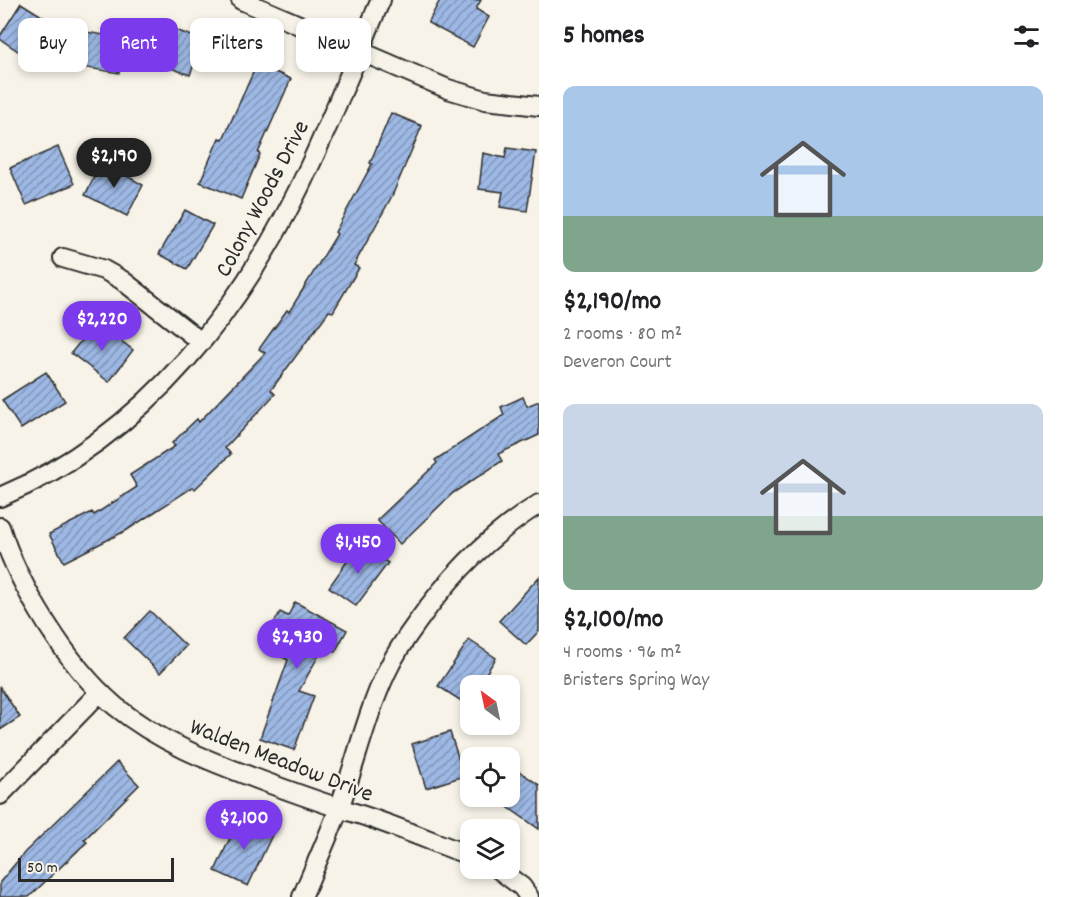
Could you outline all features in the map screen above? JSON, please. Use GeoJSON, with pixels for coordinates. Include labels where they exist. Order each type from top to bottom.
{"type":"FeatureCollection","features":[{"type":"Feature","properties":{"kind":"street"},"geometry":{"type":"LineString","coordinates":[[241,0],[296,24]]}},
{"type":"Feature","properties":{"kind":"street","name":"Colony Woods Drive"},"geometry":{"type":"LineString","coordinates":[[371,24],[381,0]]}},
{"type":"Feature","properties":{"kind":"street"},"geometry":{"type":"LineString","coordinates":[[371,57],[448,89],[485,100],[539,106]]}},
{"type":"Feature","properties":{"kind":"street","name":"Colony Woods Drive"},"geometry":{"type":"LineString","coordinates":[[0,497],[53,472],[114,431],[163,386],[201,342],[238,293],[271,240],[311,164],[350,72]]}},
{"type":"Feature","properties":{"kind":"street"},"geometry":{"type":"LineString","coordinates":[[63,258],[104,270],[122,280],[201,342]]}},
{"type":"Feature","properties":{"kind":"street"},"geometry":{"type":"LineString","coordinates":[[302,897],[339,809],[374,702],[398,649],[458,570],[492,537],[539,504]]}},
{"type":"Feature","properties":{"kind":"street","name":"Walden Meadow Drive"},"geometry":{"type":"LineString","coordinates":[[0,527],[9,552],[36,604],[56,636],[100,692],[151,731],[204,759],[460,852]]}},
{"type":"Feature","properties":{"kind":"street"},"geometry":{"type":"LineString","coordinates":[[0,795],[100,692]]}},
{"type":"Feature","properties":{"kind":"street"},"geometry":{"type":"LineString","coordinates":[[511,879],[522,887],[529,897]]}},
{"type":"Feature","properties":{"kind":"building"},"geometry":{"type":"Polygon","coordinates":[[[440,0],[481,0],[476,9],[489,17],[473,47],[428,23],[440,0]]]}},
{"type":"Feature","properties":{"kind":"building"},"geometry":{"type":"Polygon","coordinates":[[[21,3],[45,18],[18,18],[18,51],[0,39],[21,3]]]}},
{"type":"Feature","properties":{"kind":"building"},"geometry":{"type":"Polygon","coordinates":[[[178,31],[190,35],[190,75],[178,71],[178,31]]]}},
{"type":"Feature","properties":{"kind":"building"},"geometry":{"type":"Polygon","coordinates":[[[88,32],[100,34],[100,70],[88,68],[88,32]]]}},
{"type":"Feature","properties":{"kind":"building"},"geometry":{"type":"Polygon","coordinates":[[[253,72],[275,72],[291,79],[258,153],[260,154],[241,199],[200,182],[219,138],[223,139],[253,72]]]}},
{"type":"Feature","properties":{"kind":"building"},"geometry":{"type":"Polygon","coordinates":[[[391,113],[422,126],[392,196],[354,265],[359,268],[333,312],[329,311],[271,390],[275,394],[225,448],[231,454],[195,489],[193,487],[127,530],[64,562],[49,534],[92,512],[94,515],[137,487],[130,475],[175,446],[172,443],[197,419],[199,422],[265,353],[259,349],[287,310],[289,312],[337,234],[335,232],[372,164],[370,163],[391,113]]]}},
{"type":"Feature","properties":{"kind":"building"},"geometry":{"type":"Polygon","coordinates":[[[58,147],[74,184],[26,205],[10,168],[58,147]]]}},
{"type":"Feature","properties":{"kind":"building"},"geometry":{"type":"Polygon","coordinates":[[[507,148],[536,152],[527,211],[500,207],[503,192],[479,189],[483,153],[505,158],[507,148]]]}},
{"type":"Feature","properties":{"kind":"building"},"geometry":{"type":"Polygon","coordinates":[[[102,162],[143,185],[127,216],[85,195],[102,162]]]}},
{"type":"Feature","properties":{"kind":"building"},"geometry":{"type":"Polygon","coordinates":[[[185,210],[213,225],[187,269],[159,254],[185,210]]]}},
{"type":"Feature","properties":{"kind":"building"},"geometry":{"type":"Polygon","coordinates":[[[96,322],[133,350],[109,382],[71,353],[96,322]]]}},
{"type":"Feature","properties":{"kind":"building"},"geometry":{"type":"Polygon","coordinates":[[[46,372],[65,401],[21,429],[2,400],[46,372]]]}},
{"type":"Feature","properties":{"kind":"building"},"geometry":{"type":"Polygon","coordinates":[[[523,397],[527,406],[539,401],[539,435],[498,454],[502,461],[453,493],[400,544],[377,520],[437,463],[435,460],[504,415],[501,407],[523,397]]]}},
{"type":"Feature","properties":{"kind":"building"},"geometry":{"type":"Polygon","coordinates":[[[360,543],[388,563],[356,606],[329,587],[360,543]]]}},
{"type":"Feature","properties":{"kind":"building"},"geometry":{"type":"Polygon","coordinates":[[[539,577],[539,631],[526,645],[499,621],[539,577]]]}},
{"type":"Feature","properties":{"kind":"building"},"geometry":{"type":"Polygon","coordinates":[[[295,602],[347,630],[335,652],[324,646],[299,691],[314,696],[294,750],[260,738],[288,660],[271,651],[281,632],[272,627],[280,612],[288,616],[295,602]]]}},
{"type":"Feature","properties":{"kind":"building"},"geometry":{"type":"Polygon","coordinates":[[[150,611],[186,646],[160,673],[124,638],[150,611]]]}},
{"type":"Feature","properties":{"kind":"building"},"geometry":{"type":"Polygon","coordinates":[[[469,640],[496,658],[485,675],[460,675],[460,700],[438,686],[469,640]]]}},
{"type":"Feature","properties":{"kind":"building"},"geometry":{"type":"Polygon","coordinates":[[[0,687],[20,717],[0,730],[0,687]]]}},
{"type":"Feature","properties":{"kind":"building"},"geometry":{"type":"Polygon","coordinates":[[[450,732],[460,763],[460,777],[426,788],[412,744],[450,732]]]}},
{"type":"Feature","properties":{"kind":"building"},"geometry":{"type":"Polygon","coordinates":[[[117,762],[139,785],[84,840],[87,842],[29,897],[0,897],[0,882],[25,852],[117,762]]]}},
{"type":"Feature","properties":{"kind":"building"},"geometry":{"type":"Polygon","coordinates":[[[520,772],[539,785],[539,829],[508,807],[520,807],[520,772]]]}},
{"type":"Feature","properties":{"kind":"building"},"geometry":{"type":"Polygon","coordinates":[[[240,816],[274,831],[248,886],[215,871],[240,816]]]}}]}
